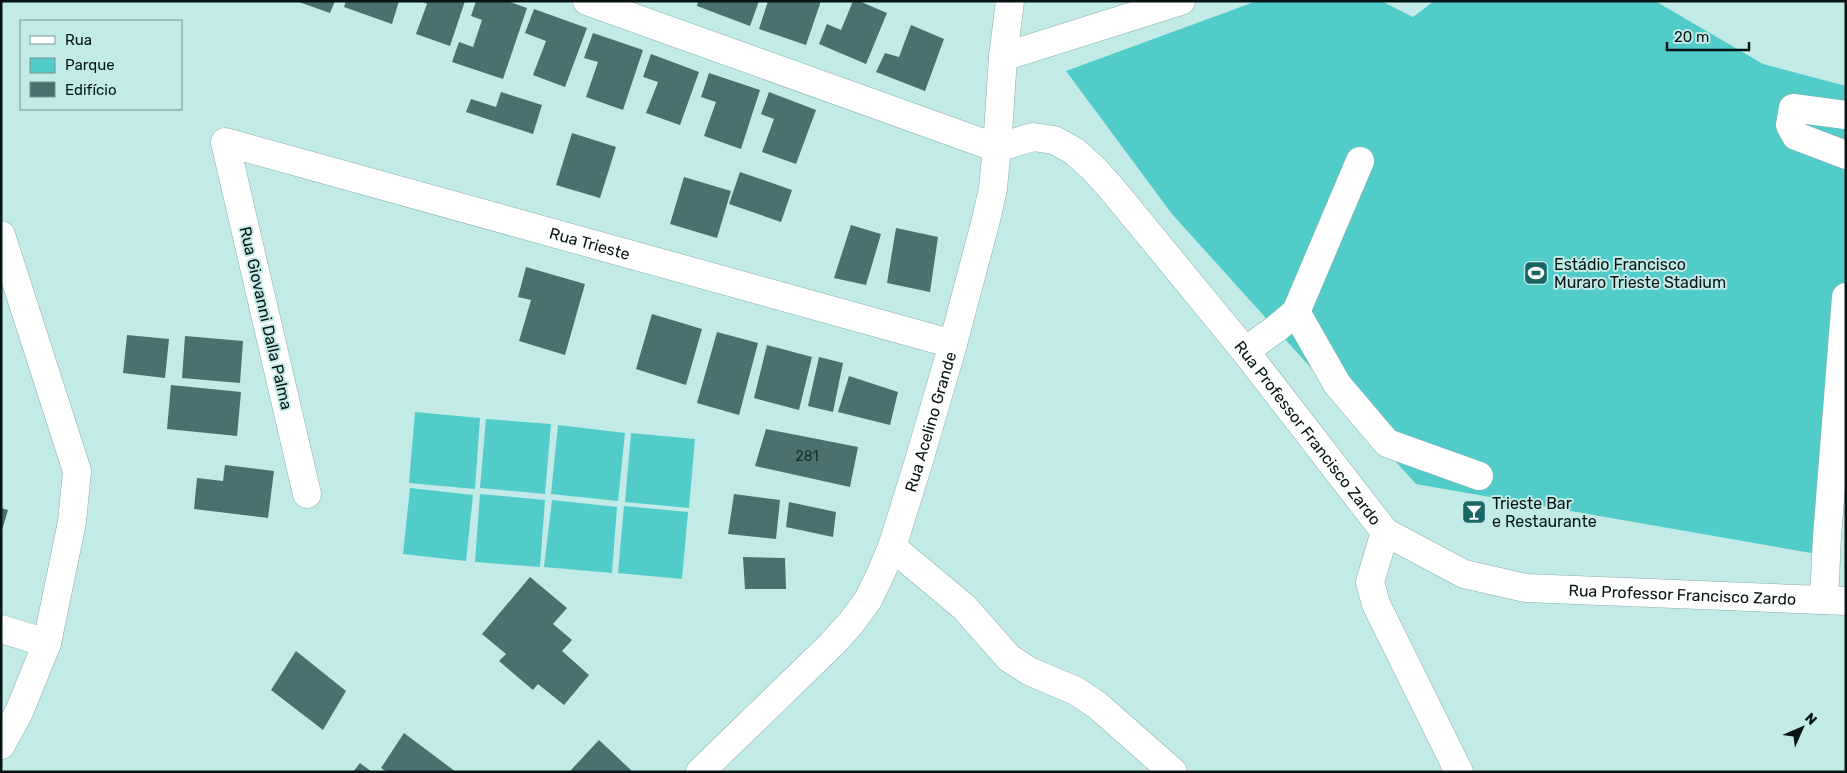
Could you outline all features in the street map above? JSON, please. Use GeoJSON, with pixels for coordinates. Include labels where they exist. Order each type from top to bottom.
{"type":"FeatureCollection","features":[{"type":"Feature","properties":{"kind":"street"},"geometry":{"type":"LineString","coordinates":[[587,1],[997,148]]}},
{"type":"Feature","properties":{"kind":"street","name":"Rua Acelino Grande"},"geometry":{"type":"LineString","coordinates":[[700,772],[831,645],[851,623],[868,600],[892,547],[954,344],[987,216],[997,148],[1003,58],[1010,1]]}},
{"type":"Feature","properties":{"kind":"street"},"geometry":{"type":"LineString","coordinates":[[1003,58],[1181,1]]}},
{"type":"Feature","properties":{"kind":"street"},"geometry":{"type":"LineString","coordinates":[[1846,115],[1793,108],[1790,125],[1796,136],[1846,155]]}},
{"type":"Feature","properties":{"kind":"street","name":"Rua Professor Francisco Zardo"},"geometry":{"type":"LineString","coordinates":[[997,148],[1033,137],[1054,140],[1074,151],[1112,188],[1245,351],[1385,532],[1464,574],[1526,588],[1835,600]]}},
{"type":"Feature","properties":{"kind":"street","name":"Rua Trieste"},"geometry":{"type":"LineString","coordinates":[[225,142],[954,344]]}},
{"type":"Feature","properties":{"kind":"street","name":"Rua Giovanni Dalla Palma"},"geometry":{"type":"LineString","coordinates":[[225,142],[307,494]]}},
{"type":"Feature","properties":{"kind":"street"},"geometry":{"type":"LineString","coordinates":[[1245,351],[1296,312],[1360,161]]}},
{"type":"Feature","properties":{"kind":"street"},"geometry":{"type":"LineString","coordinates":[[1,235],[77,471],[72,522],[47,643],[19,712],[1,744]]}},
{"type":"Feature","properties":{"kind":"street"},"geometry":{"type":"LineString","coordinates":[[1835,600],[1827,538],[1846,297]]}},
{"type":"Feature","properties":{"kind":"street"},"geometry":{"type":"LineString","coordinates":[[1296,312],[1337,384],[1387,443],[1479,476]]}},
{"type":"Feature","properties":{"kind":"street"},"geometry":{"type":"LineString","coordinates":[[1385,532],[1370,582],[1376,604],[1459,772]]}},
{"type":"Feature","properties":{"kind":"street"},"geometry":{"type":"LineString","coordinates":[[892,547],[964,608],[1009,658],[1029,671],[1076,691],[1097,705],[1173,772]]}},
{"type":"Feature","properties":{"kind":"street"},"geometry":{"type":"LineString","coordinates":[[1,629],[47,643]]}},
{"type":"Feature","properties":{"kind":"green space","name":"Estádio Francisco Muraro Trieste Stadium"},"geometry":{"type":"Polygon","coordinates":[[[1257,1],[1381,1],[1413,17],[1434,1],[1655,1],[1763,64],[1846,86],[1846,333],[1817,554],[1416,484],[1172,214],[1066,71],[1257,1]]]}},
{"type":"Feature","properties":{"kind":"green space"},"geometry":{"type":"Polygon","coordinates":[[[415,412],[480,418],[475,489],[409,483],[415,412]]]}},
{"type":"Feature","properties":{"kind":"green space"},"geometry":{"type":"Polygon","coordinates":[[[486,419],[551,424],[545,494],[480,488],[486,419]]]}},
{"type":"Feature","properties":{"kind":"green space"},"geometry":{"type":"Polygon","coordinates":[[[558,425],[625,433],[618,501],[551,494],[558,425]]]}},
{"type":"Feature","properties":{"kind":"green space"},"geometry":{"type":"Polygon","coordinates":[[[631,433],[695,439],[689,508],[625,502],[631,433]]]}},
{"type":"Feature","properties":{"kind":"green space"},"geometry":{"type":"Polygon","coordinates":[[[410,488],[473,495],[466,561],[403,554],[410,488]]]}},
{"type":"Feature","properties":{"kind":"green space"},"geometry":{"type":"Polygon","coordinates":[[[480,494],[545,500],[540,567],[475,562],[480,494]]]}},
{"type":"Feature","properties":{"kind":"green space"},"geometry":{"type":"Polygon","coordinates":[[[552,500],[617,507],[612,573],[544,567],[552,500]]]}},
{"type":"Feature","properties":{"kind":"green space"},"geometry":{"type":"Polygon","coordinates":[[[624,506],[688,512],[682,579],[618,573],[624,506]]]}},
{"type":"Feature","properties":{"kind":"building"},"geometry":{"type":"Polygon","coordinates":[[[296,1],[335,1],[330,13],[296,1]]]}},
{"type":"Feature","properties":{"kind":"building"},"geometry":{"type":"Polygon","coordinates":[[[346,1],[399,1],[392,24],[344,7],[346,1]]]}},
{"type":"Feature","properties":{"kind":"building"},"geometry":{"type":"Polygon","coordinates":[[[421,1],[465,1],[450,46],[416,34],[427,4],[421,1]]]}},
{"type":"Feature","properties":{"kind":"building"},"geometry":{"type":"Polygon","coordinates":[[[476,1],[507,1],[527,8],[503,79],[452,62],[459,42],[473,47],[482,20],[471,16],[476,1]]]}},
{"type":"Feature","properties":{"kind":"building"},"geometry":{"type":"Polygon","coordinates":[[[698,1],[759,1],[750,26],[697,6],[698,1]]]}},
{"type":"Feature","properties":{"kind":"building"},"geometry":{"type":"Polygon","coordinates":[[[768,1],[821,1],[806,45],[759,29],[768,1]]]}},
{"type":"Feature","properties":{"kind":"building"},"geometry":{"type":"Polygon","coordinates":[[[853,1],[859,1],[887,13],[866,64],[819,44],[827,24],[841,30],[853,1]]]}},
{"type":"Feature","properties":{"kind":"building"},"geometry":{"type":"Polygon","coordinates":[[[534,9],[587,28],[565,87],[533,75],[546,41],[525,33],[534,9]]]}},
{"type":"Feature","properties":{"kind":"building"},"geometry":{"type":"Polygon","coordinates":[[[911,25],[944,39],[925,91],[876,72],[885,53],[899,57],[911,25]]]}},
{"type":"Feature","properties":{"kind":"building"},"geometry":{"type":"Polygon","coordinates":[[[593,33],[643,50],[623,110],[586,97],[598,62],[584,58],[593,33]]]}},
{"type":"Feature","properties":{"kind":"building"},"geometry":{"type":"Polygon","coordinates":[[[651,54],[699,72],[680,125],[646,113],[658,82],[643,77],[651,54]]]}},
{"type":"Feature","properties":{"kind":"building"},"geometry":{"type":"Polygon","coordinates":[[[709,73],[760,90],[741,149],[704,136],[716,102],[701,97],[709,73]]]}},
{"type":"Feature","properties":{"kind":"building"},"geometry":{"type":"Polygon","coordinates":[[[501,92],[542,105],[533,134],[466,112],[471,99],[496,107],[501,92]]]}},
{"type":"Feature","properties":{"kind":"building"},"geometry":{"type":"Polygon","coordinates":[[[769,92],[816,110],[796,164],[762,152],[774,119],[761,114],[769,92]]]}},
{"type":"Feature","properties":{"kind":"building"},"geometry":{"type":"Polygon","coordinates":[[[572,133],[616,147],[600,198],[556,185],[572,133]]]}},
{"type":"Feature","properties":{"kind":"building"},"geometry":{"type":"Polygon","coordinates":[[[740,172],[792,190],[781,222],[729,204],[740,172]]]}},
{"type":"Feature","properties":{"kind":"building"},"geometry":{"type":"Polygon","coordinates":[[[684,177],[731,191],[717,238],[670,224],[684,177]]]}},
{"type":"Feature","properties":{"kind":"building"},"geometry":{"type":"Polygon","coordinates":[[[851,225],[881,234],[866,285],[834,278],[851,225]]]}},
{"type":"Feature","properties":{"kind":"building"},"geometry":{"type":"Polygon","coordinates":[[[896,228],[938,237],[930,292],[887,283],[896,228]]]}},
{"type":"Feature","properties":{"kind":"building"},"geometry":{"type":"Polygon","coordinates":[[[526,267],[585,284],[565,355],[519,341],[531,300],[518,297],[526,267]]]}},
{"type":"Feature","properties":{"kind":"building"},"geometry":{"type":"Polygon","coordinates":[[[652,314],[702,329],[686,385],[636,369],[652,314]]]}},
{"type":"Feature","properties":{"kind":"building"},"geometry":{"type":"Polygon","coordinates":[[[717,332],[758,343],[739,415],[697,403],[717,332]]]}},
{"type":"Feature","properties":{"kind":"building"},"geometry":{"type":"Polygon","coordinates":[[[127,335],[169,339],[165,378],[123,373],[127,335]]]}},
{"type":"Feature","properties":{"kind":"building"},"geometry":{"type":"Polygon","coordinates":[[[185,336],[243,341],[240,383],[182,378],[185,336]]]}},
{"type":"Feature","properties":{"kind":"building"},"geometry":{"type":"Polygon","coordinates":[[[767,345],[812,357],[799,410],[754,398],[767,345]]]}},
{"type":"Feature","properties":{"kind":"building"},"geometry":{"type":"Polygon","coordinates":[[[819,357],[843,363],[833,412],[808,406],[819,357]]]}},
{"type":"Feature","properties":{"kind":"building"},"geometry":{"type":"Polygon","coordinates":[[[849,376],[898,392],[890,425],[838,412],[849,376]]]}},
{"type":"Feature","properties":{"kind":"building"},"geometry":{"type":"Polygon","coordinates":[[[171,385],[241,392],[237,436],[167,429],[171,385]]]}},
{"type":"Feature","properties":{"kind":"building"},"geometry":{"type":"Polygon","coordinates":[[[766,429],[858,447],[850,487],[755,466],[766,429]]]}},
{"type":"Feature","properties":{"kind":"building"},"geometry":{"type":"Polygon","coordinates":[[[225,465],[274,471],[268,518],[194,509],[197,478],[223,481],[225,465]]]}},
{"type":"Feature","properties":{"kind":"building"},"geometry":{"type":"Polygon","coordinates":[[[734,494],[780,500],[776,539],[728,534],[734,494]]]}},
{"type":"Feature","properties":{"kind":"building"},"geometry":{"type":"Polygon","coordinates":[[[789,502],[836,512],[833,537],[786,527],[789,502]]]}},
{"type":"Feature","properties":{"kind":"building"},"geometry":{"type":"Polygon","coordinates":[[[1,508],[8,510],[2,530],[1,530],[1,508]]]}},
{"type":"Feature","properties":{"kind":"building"},"geometry":{"type":"Polygon","coordinates":[[[743,557],[785,558],[786,589],[745,589],[743,557]]]}},
{"type":"Feature","properties":{"kind":"building"},"geometry":{"type":"Polygon","coordinates":[[[530,577],[567,608],[553,624],[572,640],[562,651],[589,675],[564,705],[538,684],[533,690],[499,661],[506,654],[482,634],[530,577]]]}},
{"type":"Feature","properties":{"kind":"building"},"geometry":{"type":"Polygon","coordinates":[[[296,651],[346,691],[323,730],[271,690],[296,651]]]}},
{"type":"Feature","properties":{"kind":"building"},"geometry":{"type":"Polygon","coordinates":[[[404,733],[456,772],[387,772],[381,768],[404,733]]]}},
{"type":"Feature","properties":{"kind":"building"},"geometry":{"type":"Polygon","coordinates":[[[599,740],[633,772],[573,772],[571,770],[599,740]]]}},
{"type":"Feature","properties":{"kind":"building"},"geometry":{"type":"Polygon","coordinates":[[[360,763],[372,772],[353,772],[360,763]]]}},
{"type":"Feature","properties":{"kind":"place","name":"Estádio Francisco Muraro Trieste Stadium"},"geometry":{"type":"Point","coordinates":[1536,273]}},
{"type":"Feature","properties":{"kind":"place","name":"Trieste Bar e Restaurante"},"geometry":{"type":"Point","coordinates":[1474,512]}}]}
